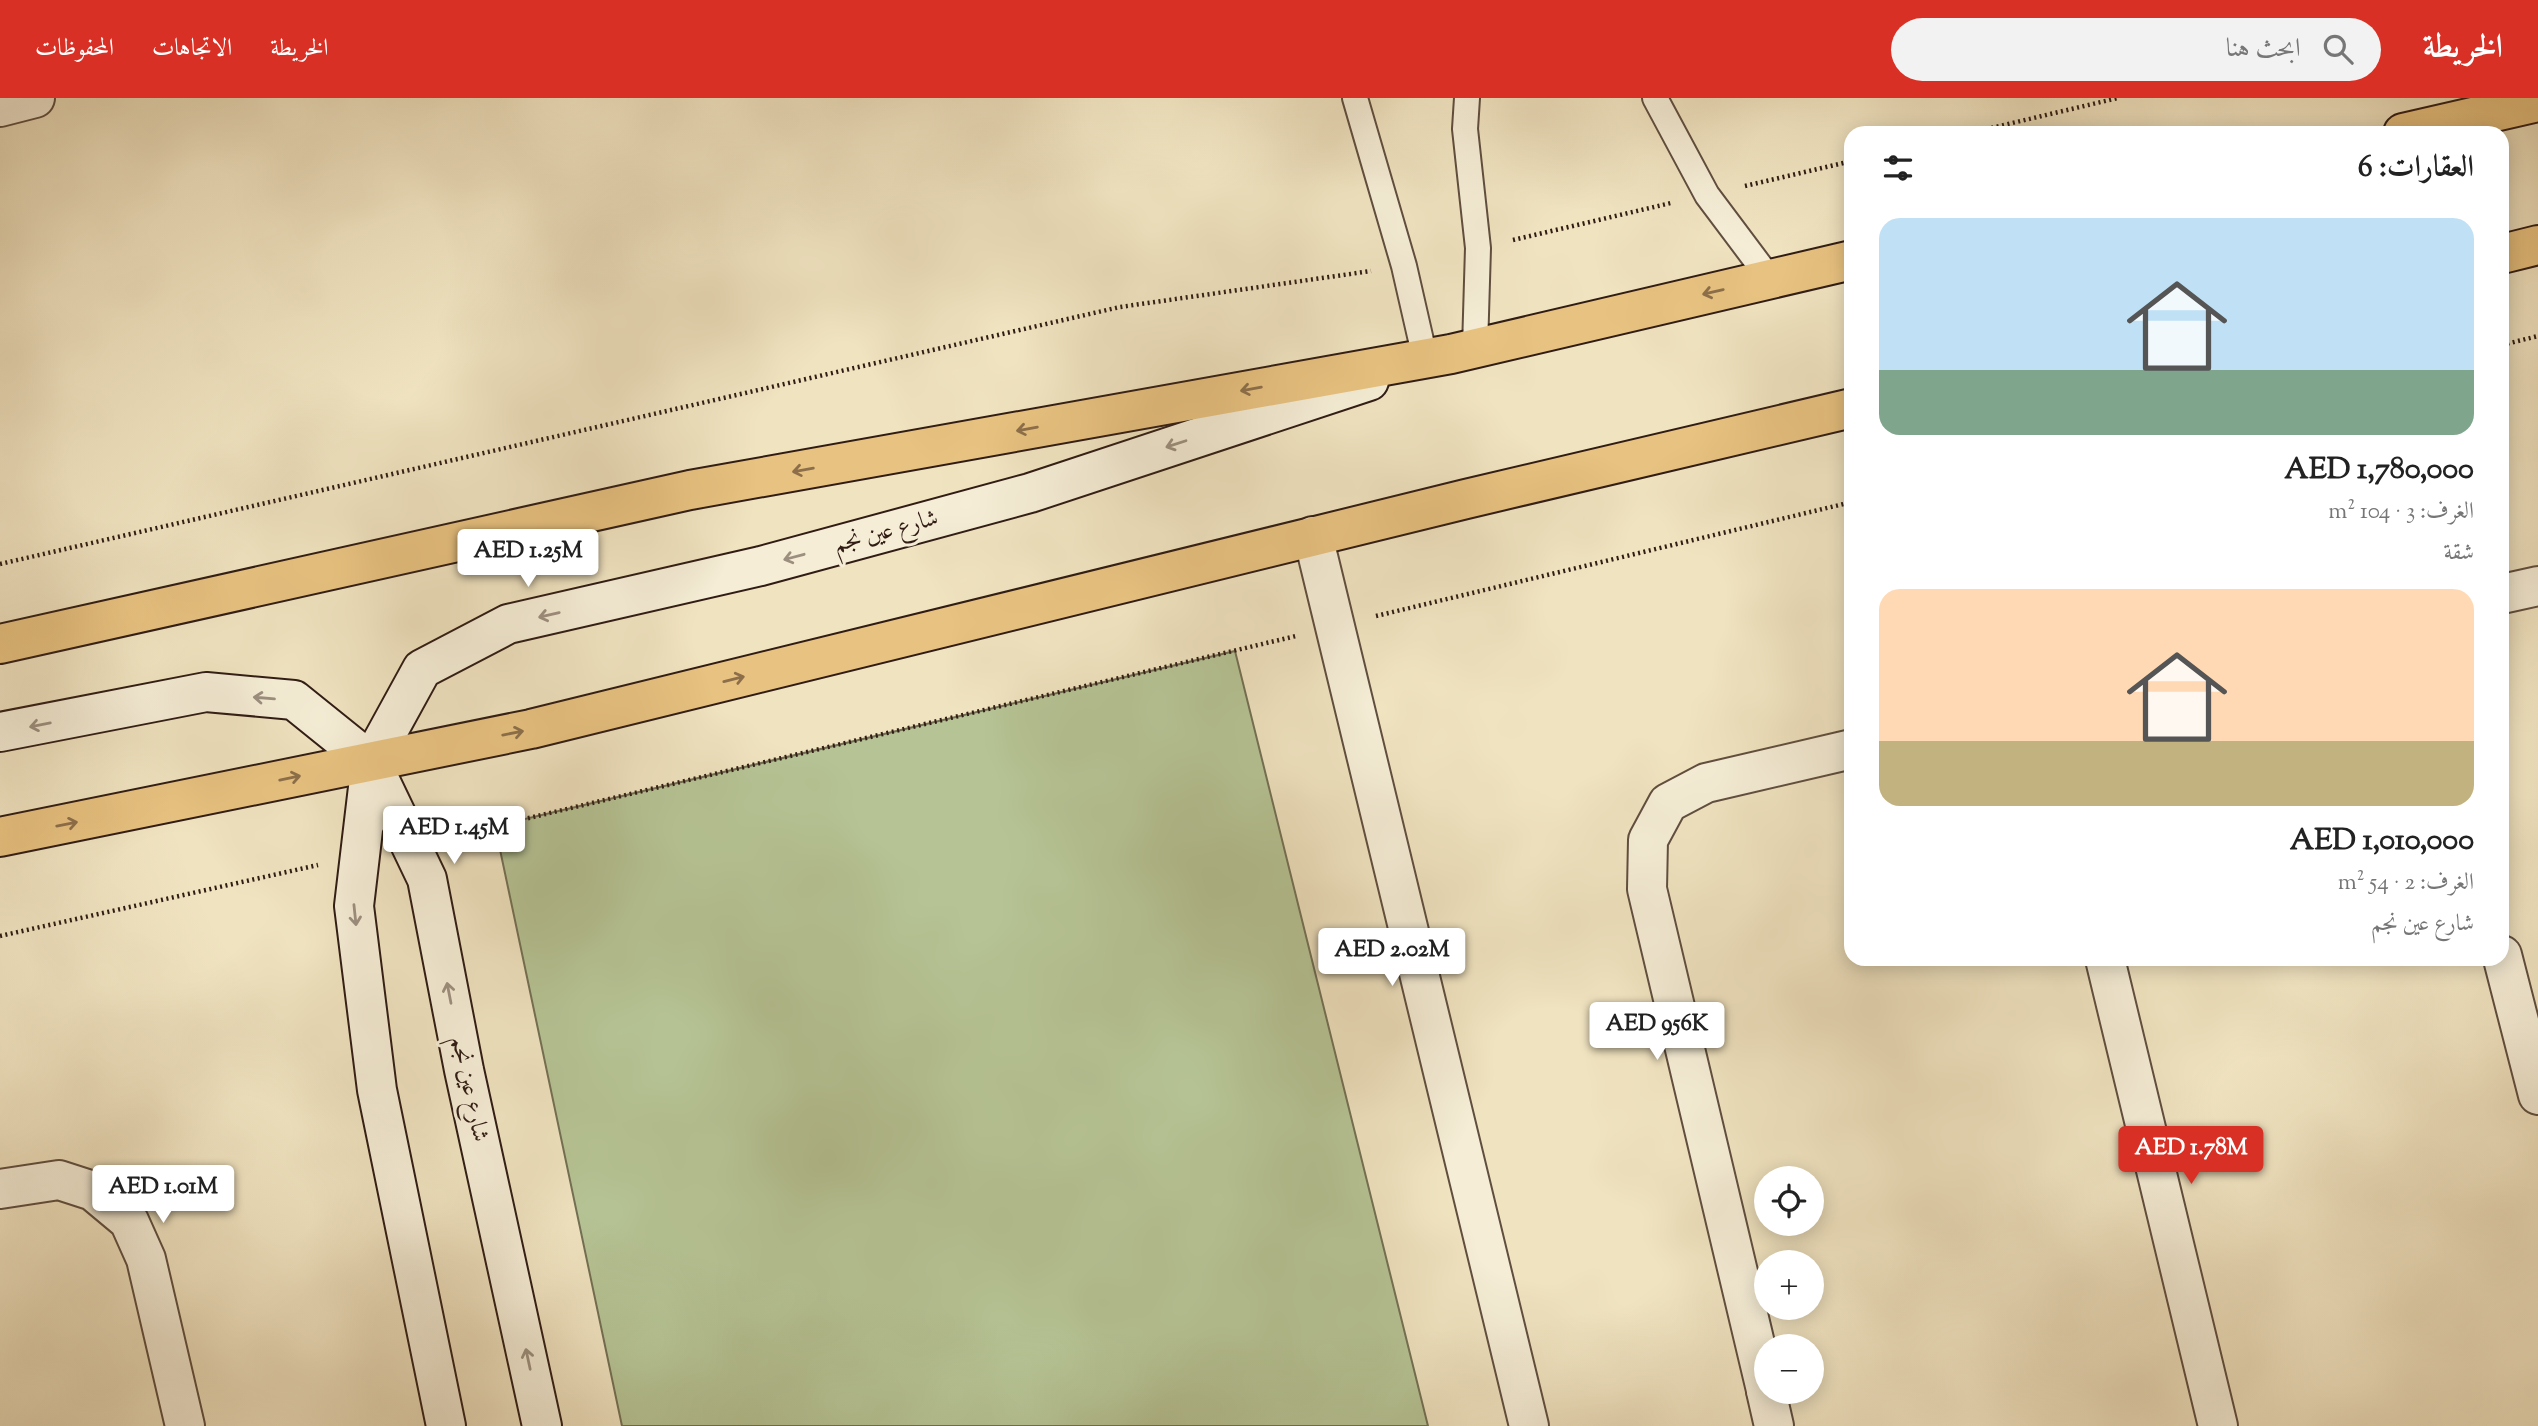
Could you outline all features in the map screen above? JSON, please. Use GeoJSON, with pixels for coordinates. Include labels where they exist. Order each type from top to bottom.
{"type":"FeatureCollection","features":[{"type":"Feature","properties":{"kind":"main road"},"geometry":{"type":"LineString","coordinates":[[0,107],[35,98]]}},
{"type":"Feature","properties":{"kind":"main road"},"geometry":{"type":"LineString","coordinates":[[2433,126],[2538,102]]}},
{"type":"Feature","properties":{"kind":"main road"},"geometry":{"type":"LineString","coordinates":[[2509,252],[2538,245]]}},
{"type":"Feature","properties":{"kind":"main road"},"geometry":{"type":"LineString","coordinates":[[0,644],[690,490],[1450,353],[1844,263]]}},
{"type":"Feature","properties":{"kind":"main road","name":"شارع عين نجم"},"geometry":{"type":"LineString","coordinates":[[446,1426],[377,1090],[354,906],[371,762],[422,668],[508,624],[761,566],[1030,493],[1450,353]]}},
{"type":"Feature","properties":{"kind":"main road"},"geometry":{"type":"LineString","coordinates":[[0,837],[531,729],[1313,536],[1844,410]]}},
{"type":"Feature","properties":{"kind":"main road"},"geometry":{"type":"LineString","coordinates":[[1313,536],[1529,1426]]}},
{"type":"Feature","properties":{"kind":"main road"},"geometry":{"type":"LineString","coordinates":[[2509,592],[2538,586]]}},
{"type":"Feature","properties":{"kind":"main road","name":"شارع عين نجم"},"geometry":{"type":"LineString","coordinates":[[0,732],[206,692],[294,700],[371,762],[427,879],[464,1070],[542,1426]]}},
{"type":"Feature","properties":{"kind":"main road"},"geometry":{"type":"LineString","coordinates":[[1754,1340],[1647,889],[1648,840],[1668,803],[1706,783],[1844,751]]}},
{"type":"Feature","properties":{"kind":"main road"},"geometry":{"type":"LineString","coordinates":[[2107,966],[2218,1426]]}},
{"type":"Feature","properties":{"kind":"main road"},"geometry":{"type":"LineString","coordinates":[[2505,966],[2538,1095]]}},
{"type":"Feature","properties":{"kind":"main road"},"geometry":{"type":"LineString","coordinates":[[0,1189],[59,1180],[93,1191],[129,1221],[146,1259],[185,1426]]}},
{"type":"Feature","properties":{"kind":"main road"},"geometry":{"type":"LineString","coordinates":[[1769,1404],[1774,1426]]}},
{"type":"Feature","properties":{"kind":"lane"},"geometry":{"type":"LineString","coordinates":[[1355,98],[1404,266],[1450,353]]}},
{"type":"Feature","properties":{"kind":"lane"},"geometry":{"type":"LineString","coordinates":[[1450,353],[1478,248],[1465,129],[1467,98]]}},
{"type":"Feature","properties":{"kind":"lane"},"geometry":{"type":"LineString","coordinates":[[1655,98],[1707,195],[1770,279]]}},
{"type":"Feature","properties":{"kind":"path"},"geometry":{"type":"LineString","coordinates":[[2000,126],[2118,98]]}},
{"type":"Feature","properties":{"kind":"path"},"geometry":{"type":"LineString","coordinates":[[1478,248],[1844,163]]}},
{"type":"Feature","properties":{"kind":"path"},"geometry":{"type":"LineString","coordinates":[[0,564],[1120,307],[1404,266]]}},
{"type":"Feature","properties":{"kind":"path"},"geometry":{"type":"LineString","coordinates":[[2509,343],[2538,337]]}},
{"type":"Feature","properties":{"kind":"path"},"geometry":{"type":"LineString","coordinates":[[411,846],[747,768],[1844,504]]}},
{"type":"Feature","properties":{"kind":"path"},"geometry":{"type":"LineString","coordinates":[[0,936],[360,856]]}},
{"type":"Feature","properties":{"kind":"green space"},"geometry":{"type":"Polygon","coordinates":[[[1235,651],[1428,1426],[622,1426],[495,826],[1235,651]]]}}]}
